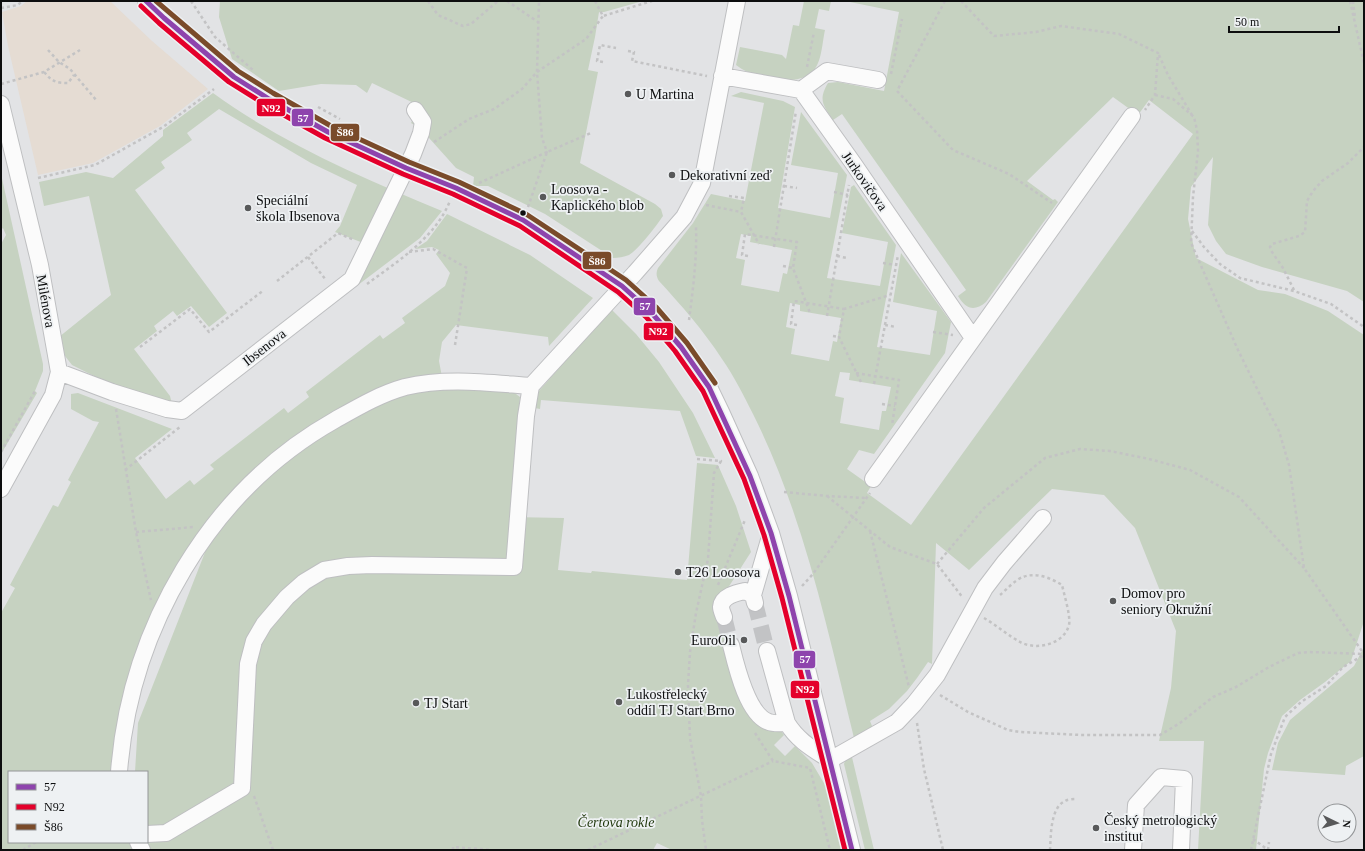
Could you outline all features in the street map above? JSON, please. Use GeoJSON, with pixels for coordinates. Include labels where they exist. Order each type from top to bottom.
{"type":"FeatureCollection","features":[{"type":"Feature","properties":{"kind":"street"},"geometry":{"type":"LineString","coordinates":[[146,1],[164,18],[234,76],[269,99],[328,132],[406,168],[456,188],[523,220],[622,286],[651,312],[681,347],[708,388],[722,414],[750,476],[771,533],[789,596],[852,850]]}},
{"type":"Feature","properties":{"kind":"street"},"geometry":{"type":"LineString","coordinates":[[148,834],[166,833],[242,788],[248,664],[254,641],[264,624],[287,598],[304,582],[324,570],[348,566],[514,567],[526,416],[532,386],[684,217],[702,183],[715,76],[737,1]]}},
{"type":"Feature","properties":{"kind":"street"},"geometry":{"type":"LineString","coordinates":[[715,76],[801,90],[827,71],[884,78]]}},
{"type":"Feature","properties":{"kind":"street","name":"Jurkovičova"},"geometry":{"type":"LineString","coordinates":[[801,90],[973,338]]}},
{"type":"Feature","properties":{"kind":"street","name":"Milénova"},"geometry":{"type":"LineString","coordinates":[[1,104],[4,135],[40,265],[59,372],[53,395],[1,489]]}},
{"type":"Feature","properties":{"kind":"street"},"geometry":{"type":"LineString","coordinates":[[406,168],[421,133],[423,122],[415,110]]}},
{"type":"Feature","properties":{"kind":"street"},"geometry":{"type":"LineString","coordinates":[[874,483],[973,338],[1132,116]]}},
{"type":"Feature","properties":{"kind":"street","name":"Ibsenova"},"geometry":{"type":"LineString","coordinates":[[59,372],[112,392],[167,409],[182,411],[352,279],[406,168]]}},
{"type":"Feature","properties":{"kind":"street"},"geometry":{"type":"LineString","coordinates":[[118,771],[127,716],[139,669],[155,622],[184,568],[212,526],[252,482],[291,449],[323,427],[380,396],[404,388],[427,383],[457,381],[532,386]]}},
{"type":"Feature","properties":{"kind":"street"},"geometry":{"type":"LineString","coordinates":[[830,760],[897,722],[914,704],[938,675],[981,614],[985,588],[999,569],[1043,518]]}},
{"type":"Feature","properties":{"kind":"street"},"geometry":{"type":"LineString","coordinates":[[724,617],[721,607],[724,600],[731,594],[745,591],[754,599],[771,533]]}},
{"type":"Feature","properties":{"kind":"street"},"geometry":{"type":"LineString","coordinates":[[731,645],[744,692],[756,711],[768,722],[787,723]]}},
{"type":"Feature","properties":{"kind":"street"},"geometry":{"type":"LineString","coordinates":[[767,652],[787,723],[794,734],[811,749],[830,760]]}},
{"type":"Feature","properties":{"kind":"street"},"geometry":{"type":"LineString","coordinates":[[1133,850],[1136,805],[1161,777],[1184,778],[1180,850]]}},
{"type":"Feature","properties":{"kind":"path"},"geometry":{"type":"LineString","coordinates":[[1,8],[18,5],[22,1]]}},
{"type":"Feature","properties":{"kind":"path"},"geometry":{"type":"LineString","coordinates":[[191,1],[215,37],[257,72]]}},
{"type":"Feature","properties":{"kind":"path"},"geometry":{"type":"LineString","coordinates":[[428,1],[438,14],[463,26],[471,24],[498,1]]}},
{"type":"Feature","properties":{"kind":"path"},"geometry":{"type":"LineString","coordinates":[[507,1],[538,22]]}},
{"type":"Feature","properties":{"kind":"path"},"geometry":{"type":"LineString","coordinates":[[527,208],[548,152],[542,138],[537,72],[538,1]]}},
{"type":"Feature","properties":{"kind":"path"},"geometry":{"type":"LineString","coordinates":[[595,1],[603,16]]}},
{"type":"Feature","properties":{"kind":"path"},"geometry":{"type":"LineString","coordinates":[[639,5],[642,1]]}},
{"type":"Feature","properties":{"kind":"path"},"geometry":{"type":"LineString","coordinates":[[413,154],[417,155],[442,136],[469,119],[494,109],[522,89],[537,72],[586,39],[603,16],[652,1]]}},
{"type":"Feature","properties":{"kind":"path"},"geometry":{"type":"LineString","coordinates":[[945,1],[897,90],[953,150],[1009,174],[1065,211]]}},
{"type":"Feature","properties":{"kind":"path"},"geometry":{"type":"LineString","coordinates":[[961,1],[994,36],[1036,32],[1061,26],[1119,34],[1158,54],[1168,75],[1194,117],[1197,130],[1198,151],[1191,243],[1238,350],[1265,405],[1280,431],[1289,465],[1304,568]]}},
{"type":"Feature","properties":{"kind":"path"},"geometry":{"type":"LineString","coordinates":[[1350,1],[1364,63]]}},
{"type":"Feature","properties":{"kind":"path"},"geometry":{"type":"LineString","coordinates":[[1354,1],[1357,34]]}},
{"type":"Feature","properties":{"kind":"path"},"geometry":{"type":"LineString","coordinates":[[884,78],[902,19]]}},
{"type":"Feature","properties":{"kind":"path"},"geometry":{"type":"LineString","coordinates":[[805,74],[814,32]]}},
{"type":"Feature","properties":{"kind":"path"},"geometry":{"type":"LineString","coordinates":[[603,62],[597,61],[600,45],[616,48]]}},
{"type":"Feature","properties":{"kind":"path"},"geometry":{"type":"LineString","coordinates":[[48,50],[59,62],[70,69],[97,101]]}},
{"type":"Feature","properties":{"kind":"path"},"geometry":{"type":"LineString","coordinates":[[1,84],[44,72],[80,50]]}},
{"type":"Feature","properties":{"kind":"path"},"geometry":{"type":"LineString","coordinates":[[628,51],[634,52],[632,61],[715,76]]}},
{"type":"Feature","properties":{"kind":"path"},"geometry":{"type":"LineString","coordinates":[[1158,54],[1155,95],[1173,99],[1194,117]]}},
{"type":"Feature","properties":{"kind":"path"},"geometry":{"type":"LineString","coordinates":[[44,72],[49,78],[57,83],[68,83],[74,74]]}},
{"type":"Feature","properties":{"kind":"path"},"geometry":{"type":"LineString","coordinates":[[38,178],[95,165],[163,127],[214,89]]}},
{"type":"Feature","properties":{"kind":"path"},"geometry":{"type":"LineString","coordinates":[[311,104],[341,120]]}},
{"type":"Feature","properties":{"kind":"path"},"geometry":{"type":"LineString","coordinates":[[774,247],[797,108]]}},
{"type":"Feature","properties":{"kind":"path"},"geometry":{"type":"LineString","coordinates":[[475,184],[591,133]]}},
{"type":"Feature","properties":{"kind":"path"},"geometry":{"type":"LineString","coordinates":[[1294,291],[1283,268],[1270,247],[1272,244],[1299,236],[1305,232],[1307,201],[1313,191],[1322,181],[1348,163],[1364,147]]}},
{"type":"Feature","properties":{"kind":"path"},"geometry":{"type":"LineString","coordinates":[[827,316],[850,180]]}},
{"type":"Feature","properties":{"kind":"path"},"geometry":{"type":"LineString","coordinates":[[784,186],[797,188]]}},
{"type":"Feature","properties":{"kind":"path"},"geometry":{"type":"LineString","coordinates":[[834,192],[848,195]]}},
{"type":"Feature","properties":{"kind":"path"},"geometry":{"type":"LineString","coordinates":[[729,196],[744,198],[741,212],[759,244]]}},
{"type":"Feature","properties":{"kind":"path"},"geometry":{"type":"LineString","coordinates":[[693,200],[702,204],[741,212]]}},
{"type":"Feature","properties":{"kind":"path"},"geometry":{"type":"LineString","coordinates":[[365,285],[409,252],[426,236],[447,210],[451,201]]}},
{"type":"Feature","properties":{"kind":"path"},"geometry":{"type":"LineString","coordinates":[[689,320],[696,241],[695,221]]}},
{"type":"Feature","properties":{"kind":"path"},"geometry":{"type":"LineString","coordinates":[[1192,230],[1204,247],[1220,264],[1240,278],[1294,291],[1331,304],[1364,327]]}},
{"type":"Feature","properties":{"kind":"path"},"geometry":{"type":"LineString","coordinates":[[277,281],[338,233],[358,242]]}},
{"type":"Feature","properties":{"kind":"path"},"geometry":{"type":"LineString","coordinates":[[748,256],[742,255],[745,234],[798,242],[793,268],[810,313]]}},
{"type":"Feature","properties":{"kind":"path"},"geometry":{"type":"LineString","coordinates":[[409,252],[433,249],[467,268],[455,345]]}},
{"type":"Feature","properties":{"kind":"path"},"geometry":{"type":"LineString","coordinates":[[874,384],[899,250]]}},
{"type":"Feature","properties":{"kind":"path"},"geometry":{"type":"LineString","coordinates":[[837,256],[847,258]]}},
{"type":"Feature","properties":{"kind":"path"},"geometry":{"type":"LineString","coordinates":[[308,257],[330,286]]}},
{"type":"Feature","properties":{"kind":"path"},"geometry":{"type":"LineString","coordinates":[[883,263],[896,265]]}},
{"type":"Feature","properties":{"kind":"path"},"geometry":{"type":"LineString","coordinates":[[783,266],[793,268]]}},
{"type":"Feature","properties":{"kind":"path"},"geometry":{"type":"LineString","coordinates":[[140,347],[190,309],[209,332],[264,290]]}},
{"type":"Feature","properties":{"kind":"path"},"geometry":{"type":"LineString","coordinates":[[797,326],[791,324],[794,301],[844,309],[890,295]]}},
{"type":"Feature","properties":{"kind":"path"},"geometry":{"type":"LineString","coordinates":[[844,309],[839,337],[861,382]]}},
{"type":"Feature","properties":{"kind":"path"},"geometry":{"type":"LineString","coordinates":[[885,325],[896,327]]}},
{"type":"Feature","properties":{"kind":"path"},"geometry":{"type":"LineString","coordinates":[[833,336],[839,337]]}},
{"type":"Feature","properties":{"kind":"path"},"geometry":{"type":"LineString","coordinates":[[856,373],[899,380],[891,429]]}},
{"type":"Feature","properties":{"kind":"path"},"geometry":{"type":"LineString","coordinates":[[1,452],[35,392]]}},
{"type":"Feature","properties":{"kind":"path"},"geometry":{"type":"LineString","coordinates":[[114,402],[136,532],[155,622]]}},
{"type":"Feature","properties":{"kind":"path"},"geometry":{"type":"LineString","coordinates":[[882,404],[895,406]]}},
{"type":"Feature","properties":{"kind":"path"},"geometry":{"type":"LineString","coordinates":[[125,470],[180,427]]}},
{"type":"Feature","properties":{"kind":"path"},"geometry":{"type":"LineString","coordinates":[[937,564],[984,508],[1045,458],[1080,448],[1110,451],[1141,457],[1190,470],[1239,497],[1304,568],[1364,654]]}},
{"type":"Feature","properties":{"kind":"path"},"geometry":{"type":"LineString","coordinates":[[697,459],[721,462],[714,474],[708,559],[696,614],[690,652],[689,672],[690,738],[701,796],[702,820],[706,849]]}},
{"type":"Feature","properties":{"kind":"path"},"geometry":{"type":"LineString","coordinates":[[789,596],[806,583],[866,498],[874,483]]}},
{"type":"Feature","properties":{"kind":"path"},"geometry":{"type":"LineString","coordinates":[[784,492],[866,498]]}},
{"type":"Feature","properties":{"kind":"path"},"geometry":{"type":"LineString","coordinates":[[827,496],[890,547],[937,564],[963,598],[981,614],[1021,642],[1036,646],[1053,643],[1061,638],[1069,624],[1062,585],[1053,579],[1038,575],[1022,577],[998,597]]}},
{"type":"Feature","properties":{"kind":"path"},"geometry":{"type":"LineString","coordinates":[[136,532],[212,526]]}},
{"type":"Feature","properties":{"kind":"path"},"geometry":{"type":"LineString","coordinates":[[870,531],[909,686]]}},
{"type":"Feature","properties":{"kind":"path"},"geometry":{"type":"LineString","coordinates":[[927,688],[968,712],[1008,730],[1066,734],[1160,735],[1180,723],[1213,697],[1236,687],[1298,653],[1364,654]]}},
{"type":"Feature","properties":{"kind":"path"},"geometry":{"type":"LineString","coordinates":[[1251,850],[1271,754],[1284,717],[1301,702],[1326,686],[1343,667],[1364,654]]}},
{"type":"Feature","properties":{"kind":"path"},"geometry":{"type":"LineString","coordinates":[[918,731],[924,769],[943,850]]}},
{"type":"Feature","properties":{"kind":"path"},"geometry":{"type":"LineString","coordinates":[[588,850],[774,761]]}},
{"type":"Feature","properties":{"kind":"path"},"geometry":{"type":"LineString","coordinates":[[242,788],[254,796],[273,850]]}},
{"type":"Feature","properties":{"kind":"path"},"geometry":{"type":"LineString","coordinates":[[1050,850],[1054,815],[1058,806],[1064,801],[1077,799]]}},
{"type":"Feature","properties":{"kind":"path"},"geometry":{"type":"LineString","coordinates":[[1253,839],[1268,850],[1269,842]]}},
{"type":"Feature","properties":{"kind":"path"},"geometry":{"type":"LineString","coordinates":[[23,850],[34,843]]}},
{"type":"Feature","properties":{"kind":"path"},"geometry":{"type":"LineString","coordinates":[[453,850],[453,847],[492,850]]}},
{"type":"Feature","properties":{"kind":"shaded area"},"geometry":{"type":"Polygon","coordinates":[[[27,1],[110,1],[152,41],[208,89],[160,126],[93,163],[38,175],[8,46],[2,12],[21,6],[27,1]]]}},
{"type":"Feature","properties":{"kind":"green space"},"geometry":{"type":"Polygon","coordinates":[[[220,1],[643,1],[604,12],[599,12],[588,70],[598,72],[580,163],[655,204],[661,209],[663,216],[633,252],[619,258],[613,258],[545,214],[488,186],[473,186],[474,177],[456,168],[421,129],[411,123],[420,106],[372,83],[367,93],[356,85],[321,84],[279,91],[232,59],[219,17],[220,1]]]}},
{"type":"Feature","properties":{"kind":"green space"},"geometry":{"type":"Polygon","coordinates":[[[804,1],[831,1],[829,11],[819,9],[815,28],[825,30],[820,58],[812,72],[805,77],[796,79],[774,79],[752,74],[736,65],[740,47],[782,55],[786,59],[793,25],[799,26],[804,1]]]}},
{"type":"Feature","properties":{"kind":"green space"},"geometry":{"type":"Polygon","coordinates":[[[845,1],[1364,1],[1364,302],[1347,291],[1262,267],[1226,254],[1216,241],[1208,225],[1213,157],[1191,187],[1188,219],[1196,258],[1258,290],[1285,294],[1328,311],[1364,335],[1364,621],[1351,661],[1300,700],[1282,716],[1268,753],[1264,769],[1256,850],[1198,850],[1204,741],[1159,741],[1171,688],[1176,631],[1135,528],[1104,495],[1052,489],[969,570],[936,543],[932,664],[928,662],[907,691],[889,709],[870,721],[874,731],[854,738],[824,614],[800,532],[771,453],[735,379],[700,328],[657,278],[658,268],[693,223],[711,194],[745,201],[764,103],[731,96],[741,92],[783,101],[795,107],[778,208],[830,218],[838,173],[791,165],[801,112],[847,175],[827,278],[880,286],[888,242],[842,233],[851,187],[854,185],[896,245],[877,347],[930,355],[937,311],[893,302],[901,253],[951,322],[945,353],[874,454],[859,450],[847,469],[871,486],[867,493],[911,525],[1193,134],[1149,100],[1138,115],[1113,97],[1027,181],[1058,202],[986,302],[978,307],[970,308],[964,304],[958,296],[966,290],[842,114],[833,120],[823,102],[823,94],[828,83],[838,82],[884,91],[899,12],[845,1]],[[741,234],[736,258],[745,260],[741,285],[779,292],[783,273],[787,274],[792,250],[750,242],[751,236],[741,234]],[[790,303],[786,327],[795,329],[791,354],[829,361],[833,341],[837,342],[841,318],[800,311],[800,305],[790,303]],[[840,372],[835,396],[844,398],[840,423],[879,430],[882,411],[886,411],[891,387],[849,380],[850,373],[840,372]]]}},
{"type":"Feature","properties":{"kind":"green space"},"geometry":{"type":"Polygon","coordinates":[[[213,93],[267,128],[324,159],[442,211],[420,238],[358,285],[376,248],[335,232],[340,226],[357,185],[311,163],[219,109],[187,133],[192,140],[161,162],[165,168],[135,190],[227,313],[209,327],[191,306],[177,316],[173,311],[154,326],[157,331],[134,349],[170,396],[172,404],[151,398],[98,378],[72,365],[65,356],[59,337],[111,295],[89,196],[44,206],[39,182],[86,172],[113,178],[163,136],[163,130],[213,93]]]}},
{"type":"Feature","properties":{"kind":"green space"},"geometry":{"type":"Polygon","coordinates":[[[1,174],[43,364],[43,371],[35,391],[37,393],[1,454],[1,244],[6,235],[3,228],[1,230],[1,174]]]}},
{"type":"Feature","properties":{"kind":"green space","name":"Čertova rokle"},"geometry":{"type":"Polygon","coordinates":[[[447,214],[530,255],[593,298],[549,346],[548,337],[456,325],[442,342],[439,361],[442,377],[395,385],[356,400],[313,427],[285,448],[246,482],[206,524],[182,562],[150,622],[135,661],[125,698],[117,735],[112,771],[8,771],[8,843],[148,843],[148,771],[135,771],[138,723],[213,532],[257,485],[294,452],[325,431],[383,400],[407,393],[457,386],[512,391],[520,397],[511,517],[564,518],[558,570],[591,573],[592,571],[687,580],[697,463],[718,465],[736,506],[751,552],[717,605],[740,693],[761,724],[767,728],[781,731],[784,735],[774,745],[785,756],[795,746],[812,763],[828,790],[842,850],[672,850],[657,843],[653,850],[1,850],[1,613],[15,588],[10,585],[53,505],[58,507],[71,482],[68,480],[99,422],[93,421],[71,409],[71,394],[78,393],[172,429],[135,458],[166,499],[190,480],[194,485],[214,469],[210,465],[284,408],[288,413],[309,397],[306,392],[380,335],[383,339],[405,323],[402,318],[445,286],[450,273],[436,254],[439,250],[432,247],[415,249],[427,241],[447,214]]]}},
{"type":"Feature","properties":{"kind":"green space"},"geometry":{"type":"Polygon","coordinates":[[[611,309],[636,334],[659,362],[693,413],[715,458],[696,456],[680,411],[541,400],[540,409],[535,408],[538,392],[611,309]]]}},
{"type":"Feature","properties":{"kind":"green space"},"geometry":{"type":"Polygon","coordinates":[[[1364,647],[1364,756],[1346,766],[1345,775],[1272,770],[1278,743],[1290,720],[1354,666],[1364,647]]]}},
{"type":"Feature","properties":{"kind":"green space"},"geometry":{"type":"Polygon","coordinates":[[[851,753],[874,850],[865,850],[844,764],[846,758],[851,753]]]}},
{"type":"Feature","properties":{"kind":"tunnel"},"geometry":{"type":"LineString","coordinates":[[755,603],[767,651]]}},
{"type":"Feature","properties":{"kind":"tunnel"},"geometry":{"type":"LineString","coordinates":[[724,617],[731,645]]}},
{"type":"Feature","properties":{"kind":"transit line","name":"57"},"geometry":{"type":"LineString","coordinates":[[146,1],[234,77],[269,99],[328,132],[406,168],[456,188],[523,220],[622,286],[651,312],[681,347],[709,387],[750,476],[771,533],[789,596],[852,850]]}},
{"type":"Feature","properties":{"kind":"transit line","name":"Š86"},"geometry":{"type":"LineString","coordinates":[[156,1],[238,71],[273,93],[331,126],[409,162],[459,182],[526,214],[626,280],[656,307],[687,343],[715,383]]}},
{"type":"Feature","properties":{"kind":"transit line","name":"N92"},"geometry":{"type":"LineString","coordinates":[[141,6],[229,82],[266,105],[325,138],[403,174],[453,194],[520,226],[618,292],[646,317],[675,351],[703,391],[744,479],[764,535],[782,598],[845,850]]}},
{"type":"Feature","properties":{"kind":"place","name":"U Martina"},"geometry":{"type":"Point","coordinates":[628,94]}},
{"type":"Feature","properties":{"kind":"place","name":"Dekorativní zeď"},"geometry":{"type":"Point","coordinates":[672,175]}},
{"type":"Feature","properties":{"kind":"place","name":"Loosova - Kaplického blob"},"geometry":{"type":"Point","coordinates":[543,197]}},
{"type":"Feature","properties":{"kind":"place","name":"Speciální škola Ibsenova"},"geometry":{"type":"Point","coordinates":[248,208]}},
{"type":"Feature","properties":{"kind":"place","name":"T26 Loosova"},"geometry":{"type":"Point","coordinates":[678,572]}},
{"type":"Feature","properties":{"kind":"place","name":"Domov pro seniory Okružní"},"geometry":{"type":"Point","coordinates":[1113,601]}},
{"type":"Feature","properties":{"kind":"place","name":"EuroOil"},"geometry":{"type":"Point","coordinates":[744,640]}},
{"type":"Feature","properties":{"kind":"place","name":"Lukostřelecký oddíl TJ Start Brno"},"geometry":{"type":"Point","coordinates":[619,702]}},
{"type":"Feature","properties":{"kind":"place","name":"TJ Start"},"geometry":{"type":"Point","coordinates":[416,703]}},
{"type":"Feature","properties":{"kind":"place","name":"Český metrologický institut"},"geometry":{"type":"Point","coordinates":[1096,828]}}]}
